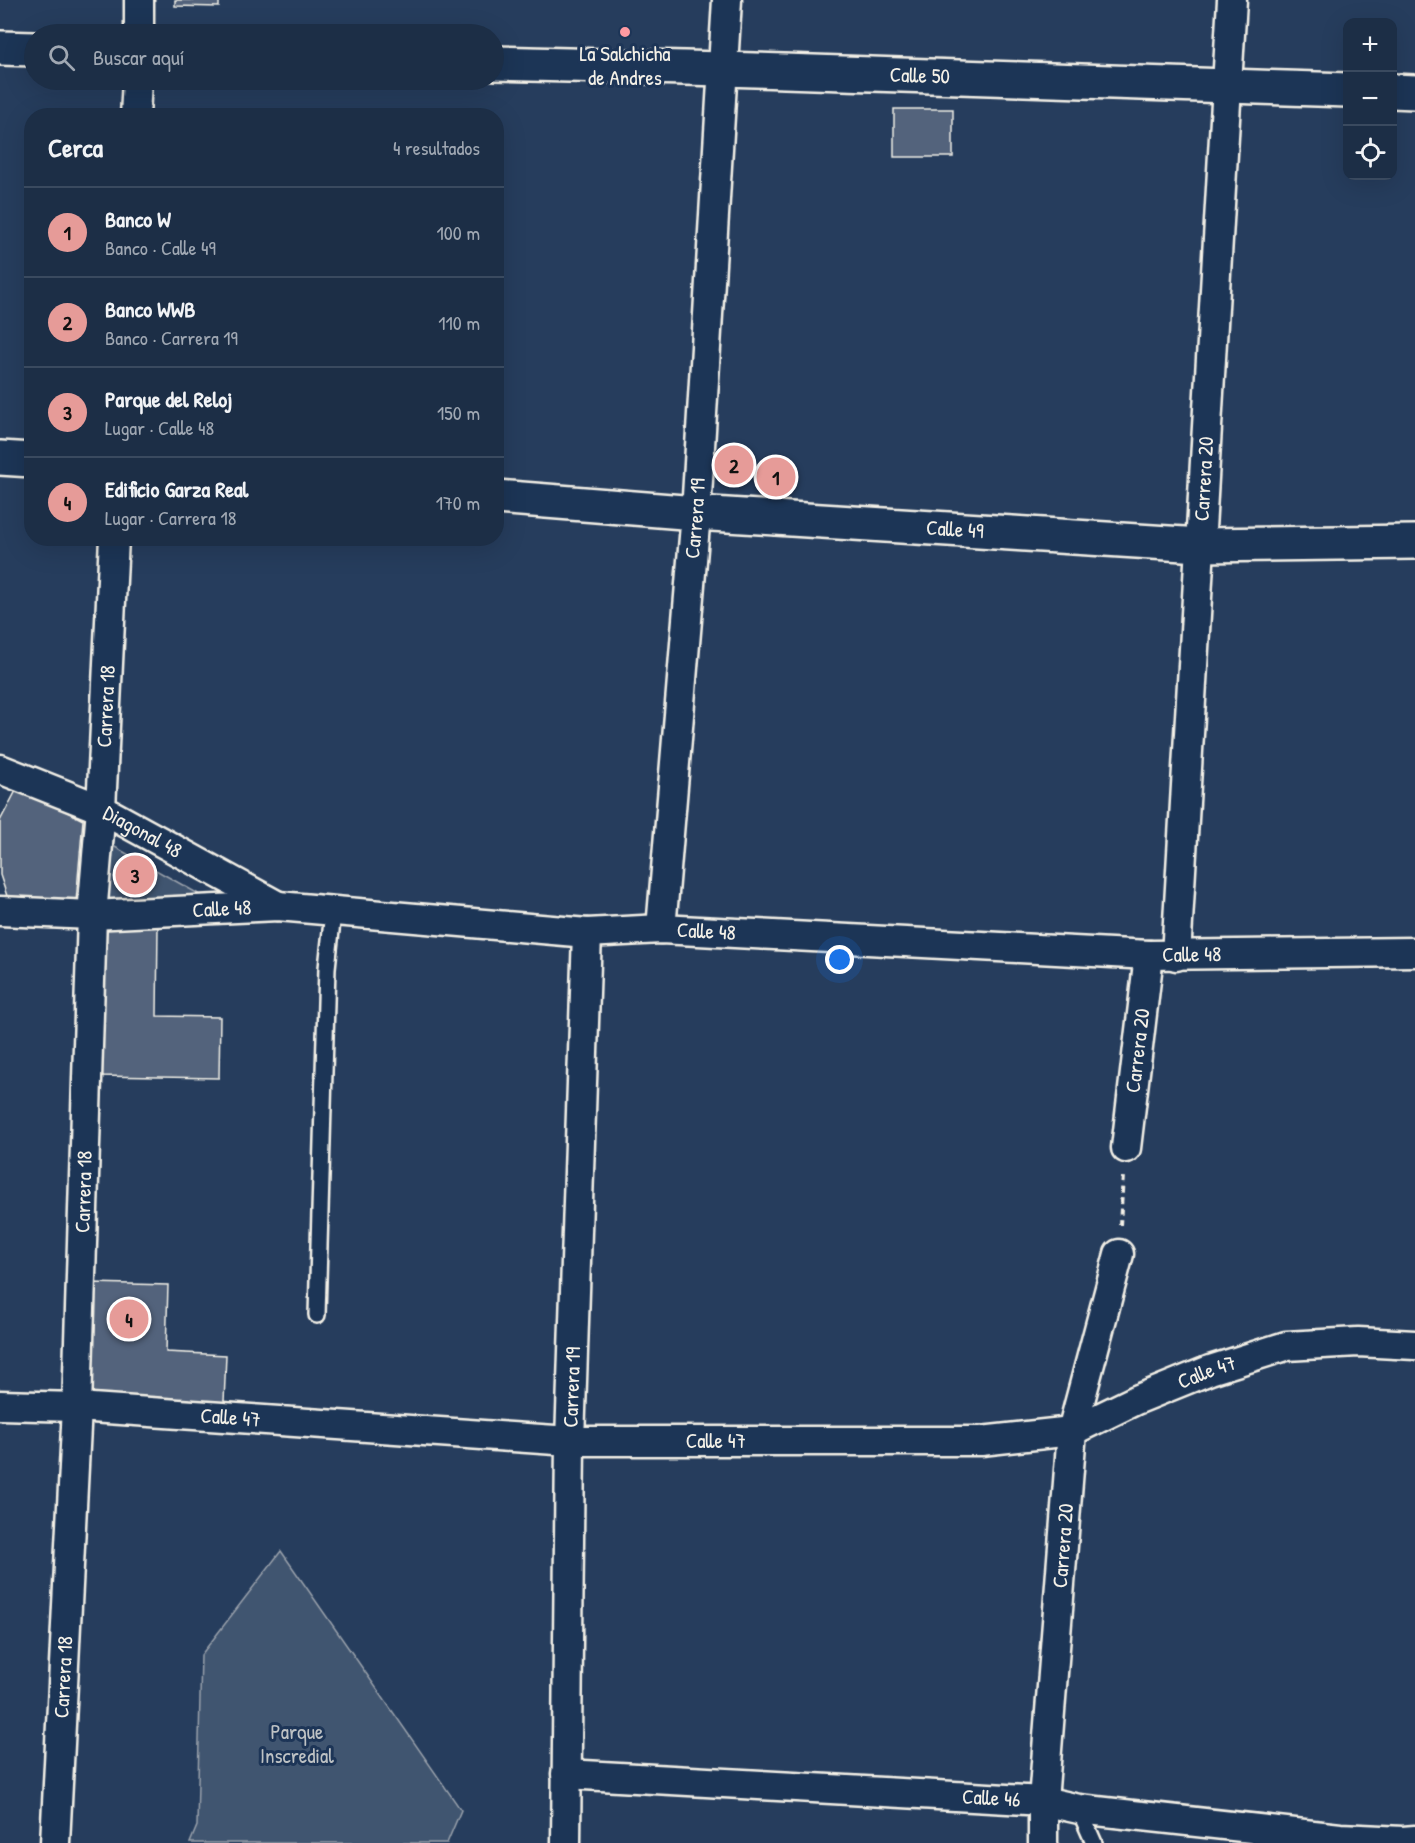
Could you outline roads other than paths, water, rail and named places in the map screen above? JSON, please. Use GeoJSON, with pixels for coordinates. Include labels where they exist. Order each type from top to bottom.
{"type":"FeatureCollection","features":[{"type":"Feature","properties":{"kind":"street"},"geometry":{"type":"LineString","coordinates":[[139,0],[139,24]]}},
{"type":"Feature","properties":{"kind":"street","name":"Carrera 19"},"geometry":{"type":"LineString","coordinates":[[661,929],[696,513],[727,0]]}},
{"type":"Feature","properties":{"kind":"street","name":"Carrera 20"},"geometry":{"type":"LineString","coordinates":[[1126,1148],[1162,955],[1200,545],[1232,0]]}},
{"type":"Feature","properties":{"kind":"street"},"geometry":{"type":"LineString","coordinates":[[0,48],[24,49]]}},
{"type":"Feature","properties":{"kind":"street","name":"Calle 50"},"geometry":{"type":"LineString","coordinates":[[504,63],[1343,90]]}},
{"type":"Feature","properties":{"kind":"street"},"geometry":{"type":"LineString","coordinates":[[135,108],[136,90]]}},
{"type":"Feature","properties":{"kind":"street"},"geometry":{"type":"LineString","coordinates":[[1397,91],[1415,92]]}},
{"type":"Feature","properties":{"kind":"street"},"geometry":{"type":"LineString","coordinates":[[0,458],[24,460]]}},
{"type":"Feature","properties":{"kind":"street","name":"Calle 49"},"geometry":{"type":"LineString","coordinates":[[504,498],[696,513],[1200,545],[1415,542]]}},
{"type":"Feature","properties":{"kind":"street","name":"Carrera 18"},"geometry":{"type":"LineString","coordinates":[[55,1843],[77,1407],[92,915],[101,809],[114,546]]}},
{"type":"Feature","properties":{"kind":"street","name":"Diagonal 48"},"geometry":{"type":"LineString","coordinates":[[0,769],[101,809],[279,906]]}},
{"type":"Feature","properties":{"kind":"street","name":"Calle 48"},"geometry":{"type":"LineString","coordinates":[[0,911],[92,915],[279,906],[587,933],[661,929],[1162,955],[1415,952]]}},
{"type":"Feature","properties":{"kind":"street","name":"Carrera 19"},"geometry":{"type":"LineString","coordinates":[[566,1843],[570,1441],[587,933]]}},
{"type":"Feature","properties":{"kind":"street","name":"Carrera 20"},"geometry":{"type":"LineString","coordinates":[[1042,1843],[1043,1801],[1072,1431],[1119,1254]]}},
{"type":"Feature","properties":{"kind":"street","name":"Calle 47"},"geometry":{"type":"LineString","coordinates":[[0,1405],[77,1407],[570,1441],[981,1441],[1072,1431],[1136,1400],[1210,1370],[1286,1346],[1358,1342],[1415,1345]]}},
{"type":"Feature","properties":{"kind":"street","name":"Calle 46"},"geometry":{"type":"LineString","coordinates":[[566,1774],[1043,1801],[1079,1809],[1340,1838],[1415,1840]]}},
{"type":"Feature","properties":{"kind":"lane"},"geometry":{"type":"LineString","coordinates":[[317,1315],[327,968],[333,912]]}},
{"type":"Feature","properties":{"kind":"lane"},"geometry":{"type":"LineString","coordinates":[[1079,1809],[1094,1843]]}},
{"type":"Feature","properties":{"kind":"place","name":"La Salchicha de Andres"},"geometry":{"type":"Point","coordinates":[625,32]}},
{"type":"Feature","properties":{"kind":"place","name":"Banco WWB"},"geometry":{"type":"Point","coordinates":[734,465]}},
{"type":"Feature","properties":{"kind":"place","name":"Banco W"},"geometry":{"type":"Point","coordinates":[776,477]}},
{"type":"Feature","properties":{"kind":"place","name":"Parque del Reloj"},"geometry":{"type":"Point","coordinates":[135,875]}},
{"type":"Feature","properties":{"kind":"place","name":"Edificio Garza Real"},"geometry":{"type":"Point","coordinates":[129,1319]}},
{"type":"Feature","properties":{"kind":"park label","name":"Parque Inscredial"},"geometry":{"type":"Point","coordinates":[297,1744]}}]}
